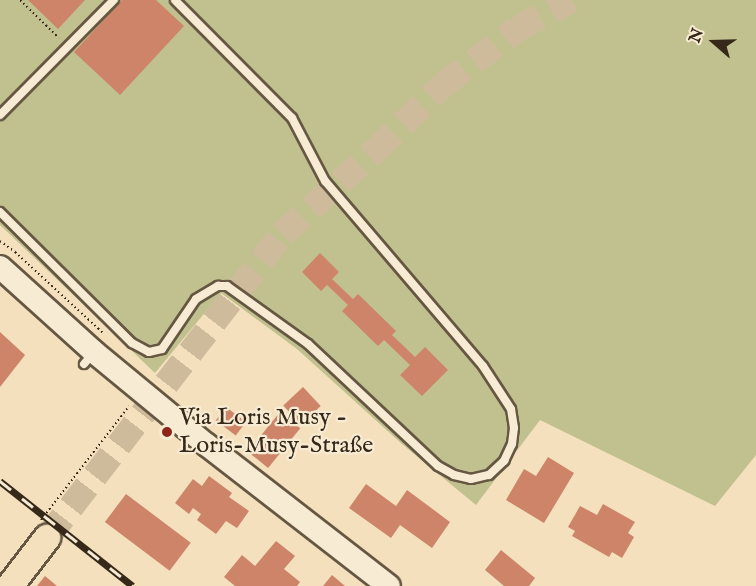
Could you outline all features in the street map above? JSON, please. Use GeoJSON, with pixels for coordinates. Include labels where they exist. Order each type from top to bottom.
{"type":"FeatureCollection","features":[{"type":"Feature","properties":{"kind":"main road"},"geometry":{"type":"LineString","coordinates":[[10,586],[42,532]]}},
{"type":"Feature","properties":{"kind":"street"},"geometry":{"type":"LineString","coordinates":[[0,267],[141,391],[389,586]]}},
{"type":"Feature","properties":{"kind":"lane"},"geometry":{"type":"LineString","coordinates":[[0,116],[114,0]]}},
{"type":"Feature","properties":{"kind":"lane"},"geometry":{"type":"LineString","coordinates":[[0,212],[132,343],[149,352],[162,349],[196,299],[218,286],[226,286],[308,344],[438,466],[454,475],[471,479],[489,475],[504,461],[512,444],[514,428],[511,409],[483,366],[325,181],[292,118],[175,0]]}},
{"type":"Feature","properties":{"kind":"path"},"geometry":{"type":"LineString","coordinates":[[20,0],[68,47]]}},
{"type":"Feature","properties":{"kind":"path"},"geometry":{"type":"LineString","coordinates":[[0,241],[15,252],[95,350]]}},
{"type":"Feature","properties":{"kind":"path"},"geometry":{"type":"LineString","coordinates":[[42,532],[141,391]]}},
{"type":"Feature","properties":{"kind":"green space"},"geometry":{"type":"Polygon","coordinates":[[[0,0],[756,0],[756,455],[715,506],[540,420],[476,505],[402,444],[297,349],[221,293],[155,373],[0,225],[0,0]]]}},
{"type":"Feature","properties":{"kind":"building"},"geometry":{"type":"Polygon","coordinates":[[[28,0],[85,0],[58,29],[28,0]]]}},
{"type":"Feature","properties":{"kind":"building"},"geometry":{"type":"Polygon","coordinates":[[[122,0],[156,0],[184,26],[120,95],[74,52],[122,0]]]}},
{"type":"Feature","properties":{"kind":"building"},"geometry":{"type":"Polygon","coordinates":[[[320,253],[339,272],[332,279],[353,299],[358,294],[396,331],[392,335],[415,357],[425,347],[448,370],[422,396],[400,375],[410,365],[384,340],[378,346],[342,311],[348,305],[327,285],[321,291],[302,272],[320,253]]]}},
{"type":"Feature","properties":{"kind":"building"},"geometry":{"type":"Polygon","coordinates":[[[0,332],[25,355],[0,387],[0,332]]]}},
{"type":"Feature","properties":{"kind":"building"},"geometry":{"type":"Polygon","coordinates":[[[303,387],[321,406],[301,424],[283,405],[303,387]]]}},
{"type":"Feature","properties":{"kind":"building"},"geometry":{"type":"Polygon","coordinates":[[[226,407],[246,422],[236,436],[216,421],[226,407]]]}},
{"type":"Feature","properties":{"kind":"building"},"geometry":{"type":"Polygon","coordinates":[[[280,412],[300,428],[268,468],[248,452],[280,412]]]}},
{"type":"Feature","properties":{"kind":"building"},"geometry":{"type":"Polygon","coordinates":[[[548,457],[574,473],[544,523],[506,500],[524,469],[536,476],[548,457]]]}},
{"type":"Feature","properties":{"kind":"building"},"geometry":{"type":"Polygon","coordinates":[[[209,476],[232,493],[229,497],[249,511],[237,528],[226,521],[216,534],[197,520],[201,514],[193,508],[189,514],[175,503],[193,479],[202,486],[209,476]]]}},
{"type":"Feature","properties":{"kind":"building"},"geometry":{"type":"Polygon","coordinates":[[[366,484],[396,506],[407,490],[450,522],[432,548],[400,525],[391,538],[349,508],[366,484]]]}},
{"type":"Feature","properties":{"kind":"building"},"geometry":{"type":"Polygon","coordinates":[[[126,494],[191,543],[170,571],[105,522],[126,494]]]}},
{"type":"Feature","properties":{"kind":"building"},"geometry":{"type":"Polygon","coordinates":[[[603,504],[635,522],[628,533],[634,537],[622,558],[612,552],[609,557],[572,536],[575,531],[568,527],[580,506],[597,515],[603,504]]]}},
{"type":"Feature","properties":{"kind":"building"},"geometry":{"type":"Polygon","coordinates":[[[276,541],[295,556],[284,569],[300,582],[297,586],[235,586],[224,577],[242,555],[255,566],[276,541]]]}},
{"type":"Feature","properties":{"kind":"building"},"geometry":{"type":"Polygon","coordinates":[[[501,550],[535,578],[529,586],[504,586],[485,570],[501,550]]]}},
{"type":"Feature","properties":{"kind":"building"},"geometry":{"type":"Polygon","coordinates":[[[332,575],[345,586],[323,586],[332,575]]]}},
{"type":"Feature","properties":{"kind":"building"},"geometry":{"type":"Polygon","coordinates":[[[45,576],[57,586],[37,586],[45,576]]]}},
{"type":"Feature","properties":{"kind":"tunnel"},"geometry":{"type":"LineString","coordinates":[[47,538],[282,234],[375,151],[443,85],[517,29],[572,0]]}},
{"type":"Feature","properties":{"kind":"railway"},"geometry":{"type":"LineString","coordinates":[[0,481],[133,586]]}},
{"type":"Feature","properties":{"kind":"place","name":"Via Loris Musy - Loris-Musy-Straße"},"geometry":{"type":"Point","coordinates":[167,432]}}]}
